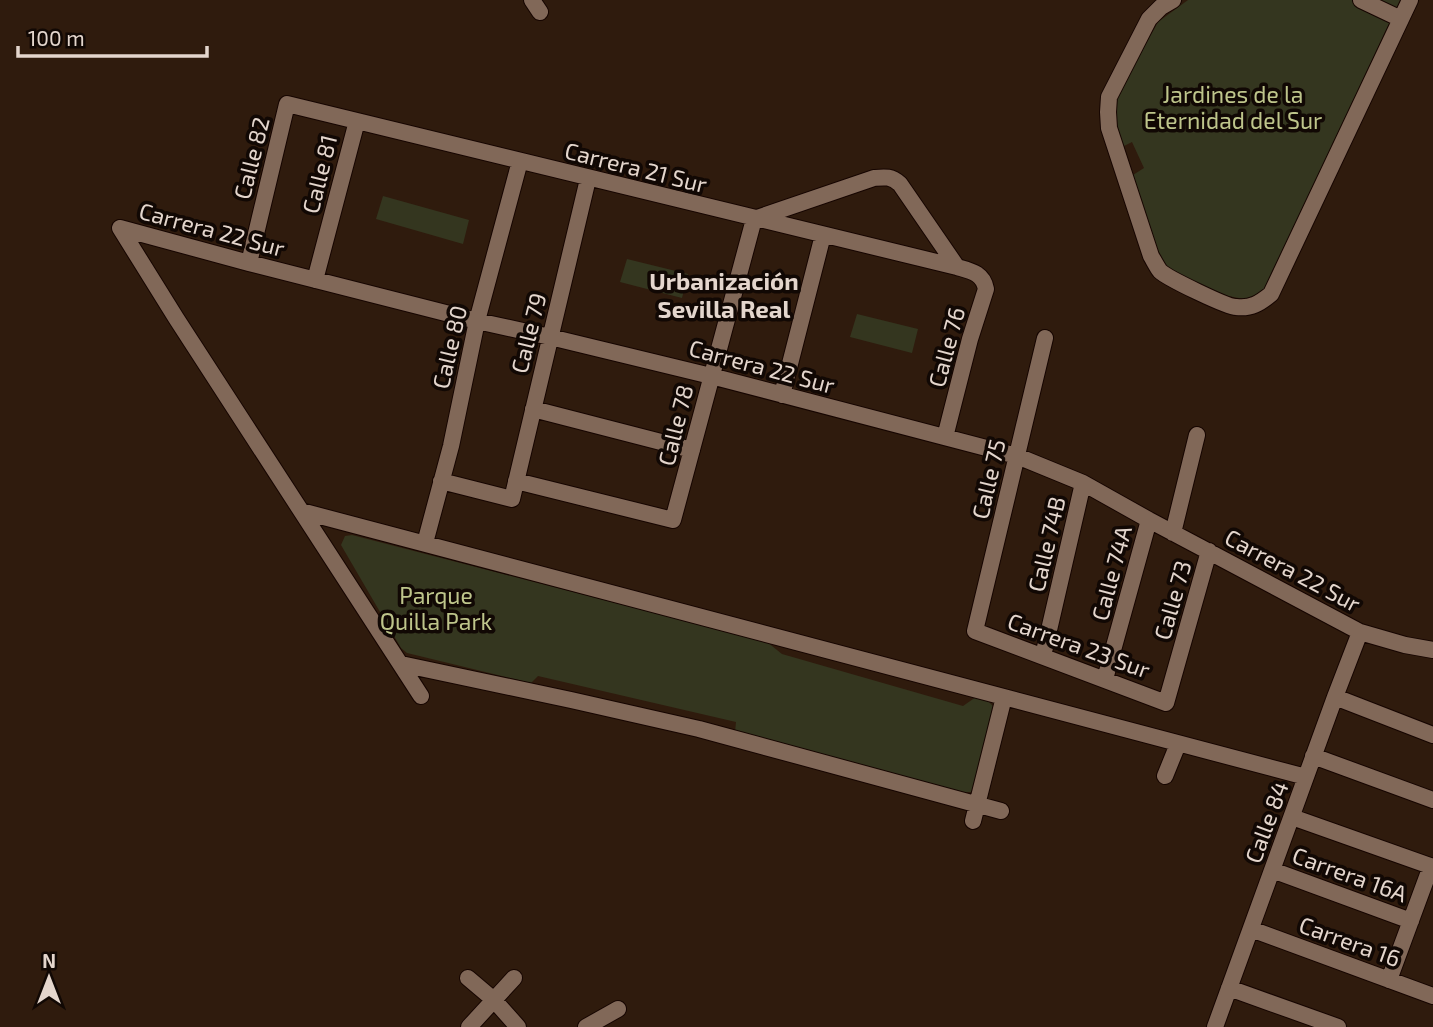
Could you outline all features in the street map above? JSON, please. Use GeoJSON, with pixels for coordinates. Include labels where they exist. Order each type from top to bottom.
{"type":"FeatureCollection","features":[{"type":"Feature","properties":{"kind":"street"},"geometry":{"type":"LineString","coordinates":[[1173,0],[1149,19],[1109,97],[1109,128],[1151,257],[1160,270],[1173,279],[1233,307],[1251,307],[1271,294],[1410,0]]}},
{"type":"Feature","properties":{"kind":"street"},"geometry":{"type":"LineString","coordinates":[[1360,0],[1401,19]]}},
{"type":"Feature","properties":{"kind":"street","name":"Carrera 21 Sur"},"geometry":{"type":"LineString","coordinates":[[287,104],[975,272]]}},
{"type":"Feature","properties":{"kind":"street","name":"Calle 82"},"geometry":{"type":"LineString","coordinates":[[249,263],[287,104]]}},
{"type":"Feature","properties":{"kind":"street","name":"Calle 81"},"geometry":{"type":"LineString","coordinates":[[315,280],[356,121]]}},
{"type":"Feature","properties":{"kind":"street","name":"Calle 80"},"geometry":{"type":"LineString","coordinates":[[425,543],[451,446],[477,321],[520,161]]}},
{"type":"Feature","properties":{"kind":"street"},"geometry":{"type":"LineString","coordinates":[[754,219],[887,176],[901,184],[957,267]]}},
{"type":"Feature","properties":{"kind":"street","name":"Calle 79"},"geometry":{"type":"LineString","coordinates":[[441,481],[512,499],[588,179]]}},
{"type":"Feature","properties":{"kind":"street","name":"Calle 78"},"geometry":{"type":"LineString","coordinates":[[516,481],[673,520],[754,219]]}},
{"type":"Feature","properties":{"kind":"street","name":"Carrera 22 Sur"},"geometry":{"type":"LineString","coordinates":[[301,511],[120,228],[315,280],[711,376],[1017,456],[1083,483],[1360,632],[1405,645]]}},
{"type":"Feature","properties":{"kind":"street"},"geometry":{"type":"LineString","coordinates":[[782,395],[823,235]]}},
{"type":"Feature","properties":{"kind":"street","name":"Calle 76"},"geometry":{"type":"LineString","coordinates":[[945,437],[986,289],[985,282],[975,272]]}},
{"type":"Feature","properties":{"kind":"street","name":"Calle 75"},"geometry":{"type":"LineString","coordinates":[[975,631],[1045,338]]}},
{"type":"Feature","properties":{"kind":"street"},"geometry":{"type":"LineString","coordinates":[[533,409],[692,450]]}},
{"type":"Feature","properties":{"kind":"street"},"geometry":{"type":"LineString","coordinates":[[1173,533],[1197,435]]}},
{"type":"Feature","properties":{"kind":"street","name":"Calle 74B"},"geometry":{"type":"LineString","coordinates":[[1043,656],[1083,483]]}},
{"type":"Feature","properties":{"kind":"street"},"geometry":{"type":"LineString","coordinates":[[301,511],[1306,777]]}},
{"type":"Feature","properties":{"kind":"street"},"geometry":{"type":"LineString","coordinates":[[301,511],[421,696]]}},
{"type":"Feature","properties":{"kind":"street","name":"Calle 74A"},"geometry":{"type":"LineString","coordinates":[[1105,679],[1149,520]]}},
{"type":"Feature","properties":{"kind":"street","name":"Calle 73"},"geometry":{"type":"LineString","coordinates":[[1166,702],[1209,551]]}},
{"type":"Feature","properties":{"kind":"street","name":"Carrera 23 Sur"},"geometry":{"type":"LineString","coordinates":[[975,631],[1166,702]]}},
{"type":"Feature","properties":{"kind":"street","name":"Calle 84"},"geometry":{"type":"LineString","coordinates":[[1215,1027],[1360,632]]}},
{"type":"Feature","properties":{"kind":"street"},"geometry":{"type":"LineString","coordinates":[[1405,645],[1433,650]]}},
{"type":"Feature","properties":{"kind":"street"},"geometry":{"type":"LineString","coordinates":[[1405,645],[1433,663]]}},
{"type":"Feature","properties":{"kind":"street"},"geometry":{"type":"LineString","coordinates":[[401,664],[699,730],[975,813],[1001,811]]}},
{"type":"Feature","properties":{"kind":"street"},"geometry":{"type":"LineString","coordinates":[[975,813],[1004,697]]}},
{"type":"Feature","properties":{"kind":"street"},"geometry":{"type":"LineString","coordinates":[[1335,697],[1433,735]]}},
{"type":"Feature","properties":{"kind":"street"},"geometry":{"type":"LineString","coordinates":[[1165,776],[1178,744]]}},
{"type":"Feature","properties":{"kind":"street"},"geometry":{"type":"LineString","coordinates":[[1313,756],[1433,800]]}},
{"type":"Feature","properties":{"kind":"street"},"geometry":{"type":"LineString","coordinates":[[1292,817],[1432,867],[1390,980]]}},
{"type":"Feature","properties":{"kind":"street","name":"Carrera 16A"},"geometry":{"type":"LineString","coordinates":[[1272,870],[1411,921]]}},
{"type":"Feature","properties":{"kind":"street","name":"Carrera 16"},"geometry":{"type":"LineString","coordinates":[[1251,929],[1433,996]]}},
{"type":"Feature","properties":{"kind":"street"},"geometry":{"type":"LineString","coordinates":[[468,978],[494,1000],[518,1027]]}},
{"type":"Feature","properties":{"kind":"street"},"geometry":{"type":"LineString","coordinates":[[469,1027],[514,978]]}},
{"type":"Feature","properties":{"kind":"street"},"geometry":{"type":"LineString","coordinates":[[1229,988],[1338,1027]]}},
{"type":"Feature","properties":{"kind":"street"},"geometry":{"type":"LineString","coordinates":[[586,1027],[618,1009]]}},
{"type":"Feature","properties":{"kind":"green space","name":"Jardines de la Eternidad del Sur"},"geometry":{"type":"Polygon","coordinates":[[[1188,0],[1400,0],[1266,287],[1257,296],[1244,299],[1228,296],[1181,277],[1160,263],[1151,241],[1133,175],[1144,168],[1132,142],[1120,148],[1113,114],[1117,96],[1158,22],[1188,0]]]}},
{"type":"Feature","properties":{"kind":"green space"},"geometry":{"type":"Polygon","coordinates":[[[383,196],[469,220],[463,244],[376,219],[383,196]]]}},
{"type":"Feature","properties":{"kind":"green space"},"geometry":{"type":"Polygon","coordinates":[[[627,259],[688,274],[682,298],[620,282],[627,259]]]}},
{"type":"Feature","properties":{"kind":"green space"},"geometry":{"type":"Polygon","coordinates":[[[857,314],[918,329],[912,353],[850,337],[857,314]]]}},
{"type":"Feature","properties":{"kind":"green space","name":"Parque Quilla Park"},"geometry":{"type":"Polygon","coordinates":[[[352,535],[767,642],[782,654],[963,706],[976,697],[987,700],[994,707],[974,788],[971,792],[960,792],[735,732],[736,722],[538,676],[531,683],[407,653],[401,648],[341,545],[345,536],[352,535]]]}},
{"type":"Feature","properties":{"kind":"district","name":"Urbanización Sevilla Real"},"geometry":{"type":"Point","coordinates":[724,294]}}]}
